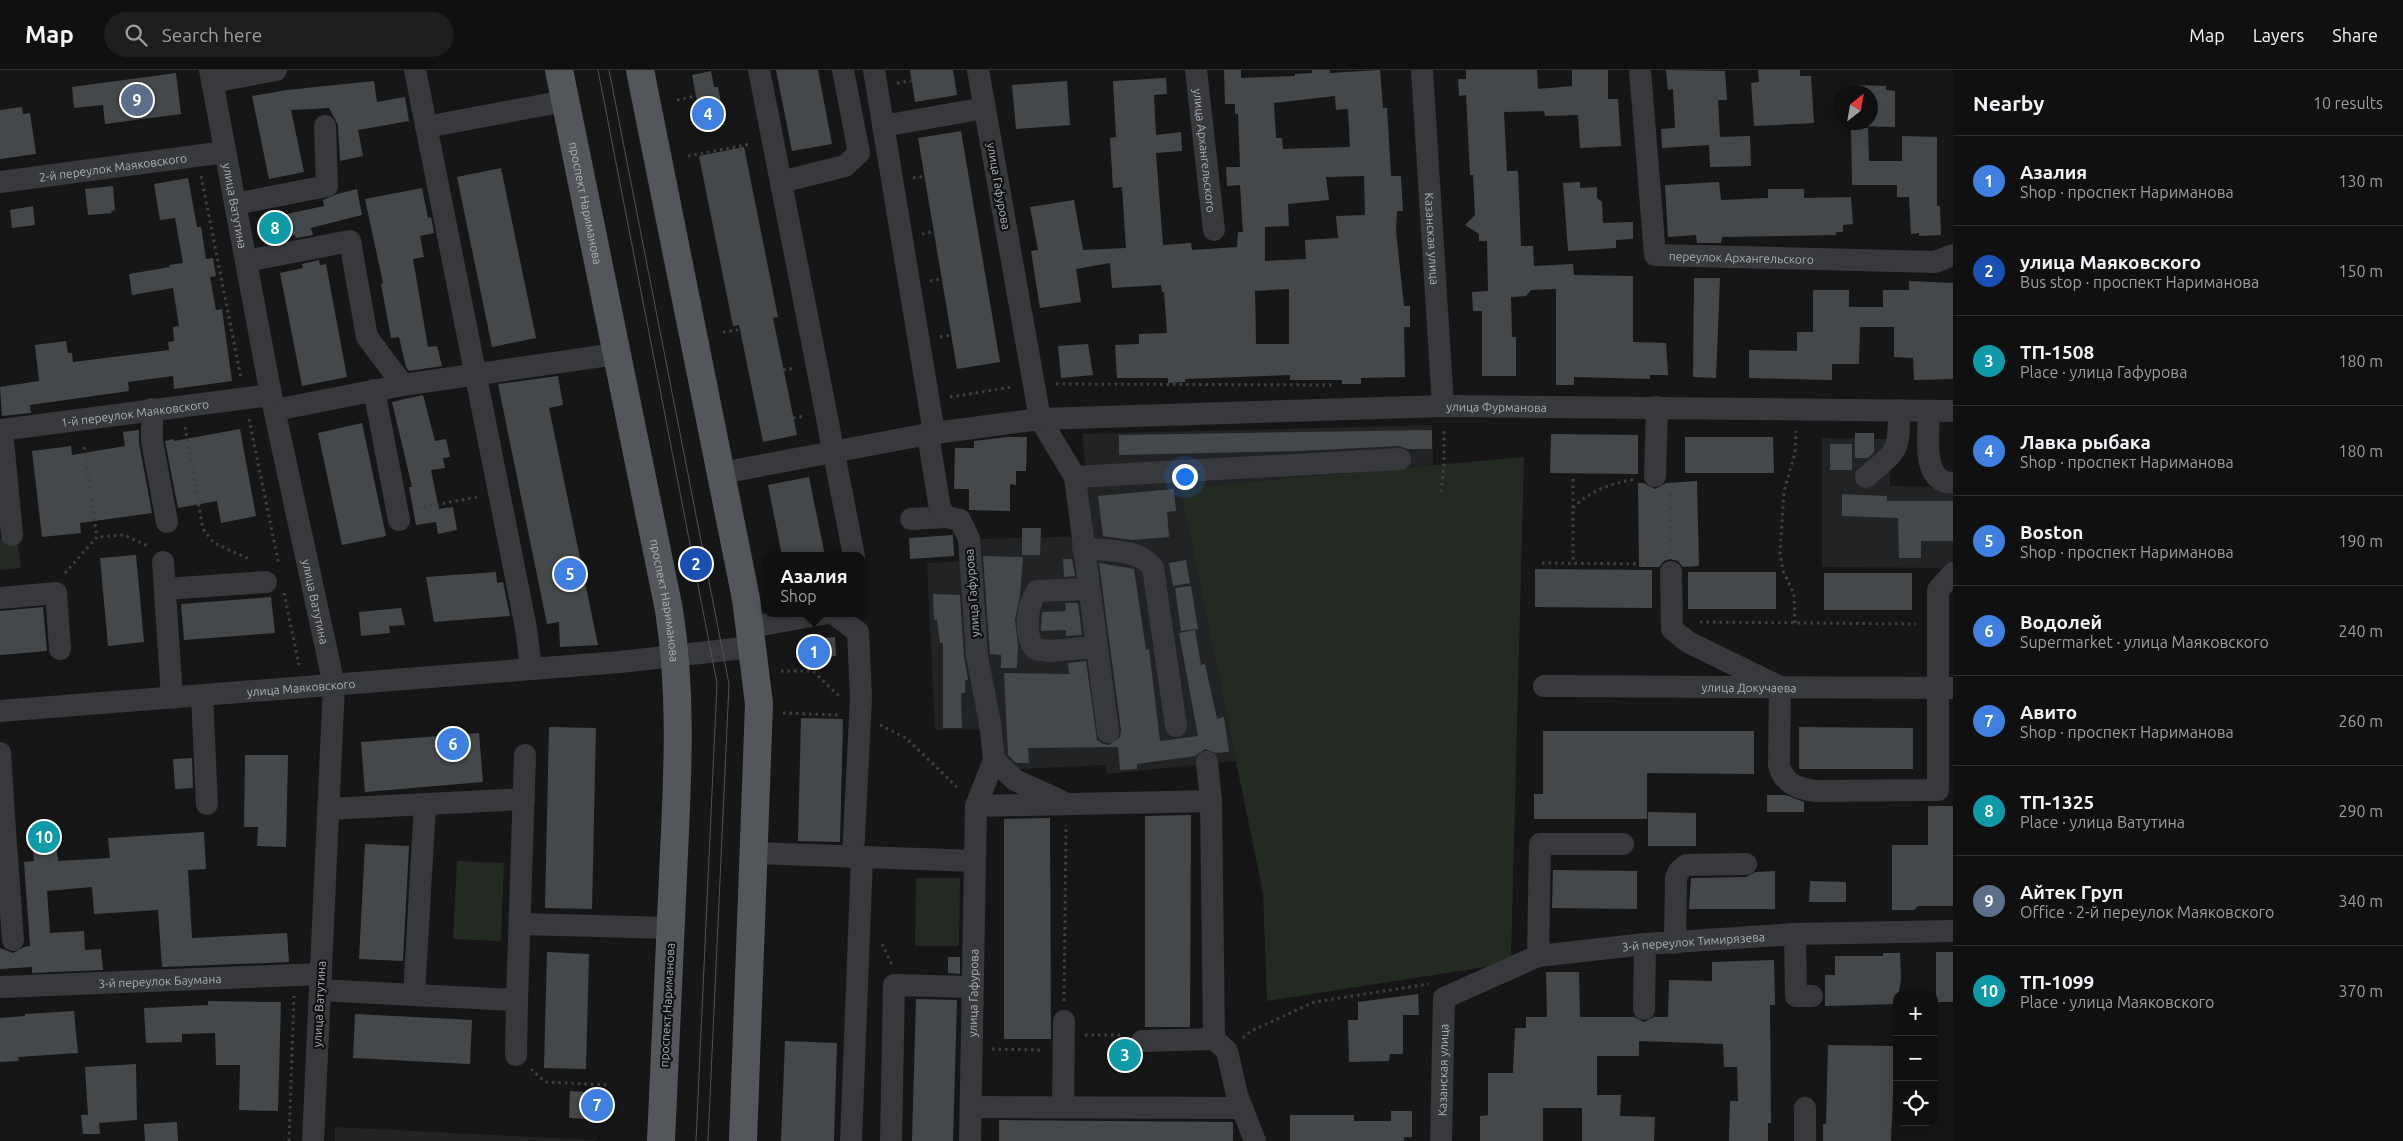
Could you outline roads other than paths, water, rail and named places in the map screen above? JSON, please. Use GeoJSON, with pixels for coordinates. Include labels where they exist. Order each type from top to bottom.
{"type":"FeatureCollection","features":[{"type":"Feature","properties":{"kind":"main road","name":"проспект Нариманова"},"geometry":{"type":"LineString","coordinates":[[559,70],[669,610],[676,656],[679,702],[678,776],[661,1141]]}},
{"type":"Feature","properties":{"kind":"main road"},"geometry":{"type":"LineString","coordinates":[[640,70],[722,473],[752,637],[759,704],[743,1141]]}},
{"type":"Feature","properties":{"kind":"street"},"geometry":{"type":"LineString","coordinates":[[211,76],[276,70]]}},
{"type":"Feature","properties":{"kind":"street"},"geometry":{"type":"LineString","coordinates":[[415,70],[526,628],[531,668]]}},
{"type":"Feature","properties":{"kind":"street"},"geometry":{"type":"LineString","coordinates":[[759,70],[853,552]]}},
{"type":"Feature","properties":{"kind":"street"},"geometry":{"type":"LineString","coordinates":[[781,182],[846,166],[859,153],[843,70]]}},
{"type":"Feature","properties":{"kind":"street","name":"улица Гафурова"},"geometry":{"type":"LineString","coordinates":[[874,70],[929,400],[940,509],[947,517],[960,520],[969,540],[977,656],[990,723],[994,760],[976,806],[970,1141]]}},
{"type":"Feature","properties":{"kind":"street","name":"улица Гафурова"},"geometry":{"type":"LineString","coordinates":[[978,70],[1040,419]]}},
{"type":"Feature","properties":{"kind":"street","name":"улица Архангельского"},"geometry":{"type":"LineString","coordinates":[[1196,70],[1214,230]]}},
{"type":"Feature","properties":{"kind":"street","name":"Казанская улица"},"geometry":{"type":"LineString","coordinates":[[1422,70],[1443,406]]}},
{"type":"Feature","properties":{"kind":"street","name":"переулок Архангельского"},"geometry":{"type":"LineString","coordinates":[[1640,70],[1655,254],[1935,262],[1953,255]]}},
{"type":"Feature","properties":{"kind":"street","name":"улица Ватутина"},"geometry":{"type":"LineString","coordinates":[[211,76],[273,402],[334,685],[313,1141]]}},
{"type":"Feature","properties":{"kind":"street"},"geometry":{"type":"LineString","coordinates":[[426,127],[565,101]]}},
{"type":"Feature","properties":{"kind":"street"},"geometry":{"type":"LineString","coordinates":[[884,126],[985,108]]}},
{"type":"Feature","properties":{"kind":"street"},"geometry":{"type":"LineString","coordinates":[[235,204],[327,186],[325,126]]}},
{"type":"Feature","properties":{"kind":"street","name":"2-й переулок Маяковского"},"geometry":{"type":"LineString","coordinates":[[0,182],[225,152]]}},
{"type":"Feature","properties":{"kind":"street"},"geometry":{"type":"LineString","coordinates":[[246,261],[350,241],[367,337],[403,385]]}},
{"type":"Feature","properties":{"kind":"street","name":"1-й переулок Маяковского"},"geometry":{"type":"LineString","coordinates":[[1,430],[182,405],[273,402],[374,390],[616,354]]}},
{"type":"Feature","properties":{"kind":"street"},"geometry":{"type":"LineString","coordinates":[[374,390],[398,516]]}},
{"type":"Feature","properties":{"kind":"street","name":"улица Фурманова"},"geometry":{"type":"LineString","coordinates":[[1040,419],[1443,406],[1953,411]]}},
{"type":"Feature","properties":{"kind":"street"},"geometry":{"type":"LineString","coordinates":[[1655,476],[1657,407]]}},
{"type":"Feature","properties":{"kind":"street"},"geometry":{"type":"LineString","coordinates":[[152,409],[152,441],[167,522]]}},
{"type":"Feature","properties":{"kind":"street"},"geometry":{"type":"LineString","coordinates":[[1866,477],[1894,452],[1899,442],[1899,410]]}},
{"type":"Feature","properties":{"kind":"street"},"geometry":{"type":"LineString","coordinates":[[1929,411],[1929,462],[1935,474],[1942,480],[1953,483]]}},
{"type":"Feature","properties":{"kind":"street"},"geometry":{"type":"LineString","coordinates":[[722,473],[931,433],[1040,419],[1075,477],[1108,732]]}},
{"type":"Feature","properties":{"kind":"street"},"geometry":{"type":"LineString","coordinates":[[1,430],[12,535]]}},
{"type":"Feature","properties":{"kind":"street"},"geometry":{"type":"LineString","coordinates":[[1075,477],[1400,458]]}},
{"type":"Feature","properties":{"kind":"street"},"geometry":{"type":"LineString","coordinates":[[911,519],[947,517]]}},
{"type":"Feature","properties":{"kind":"street"},"geometry":{"type":"LineString","coordinates":[[1083,548],[1138,555],[1149,561],[1154,568],[1176,726]]}},
{"type":"Feature","properties":{"kind":"street"},"geometry":{"type":"LineString","coordinates":[[163,562],[172,698]]}},
{"type":"Feature","properties":{"kind":"street"},"geometry":{"type":"LineString","coordinates":[[1671,568],[1672,628],[1688,642],[1780,687],[1779,765],[1781,775],[1790,783],[1814,791],[1938,790],[1946,776],[1946,688],[1938,624],[1938,590],[1953,573]]}},
{"type":"Feature","properties":{"kind":"street"},"geometry":{"type":"LineString","coordinates":[[165,589],[266,582]]}},
{"type":"Feature","properties":{"kind":"street"},"geometry":{"type":"LineString","coordinates":[[1088,589],[1037,591],[1028,612],[1030,642],[1035,649],[1049,651],[1096,648]]}},
{"type":"Feature","properties":{"kind":"street"},"geometry":{"type":"LineString","coordinates":[[0,598],[56,593],[60,649]]}},
{"type":"Feature","properties":{"kind":"street","name":"улица Маяковского"},"geometry":{"type":"LineString","coordinates":[[0,711],[303,688],[676,656],[752,637],[815,617]]}},
{"type":"Feature","properties":{"kind":"street"},"geometry":{"type":"LineString","coordinates":[[838,617],[858,632],[860,716],[859,939],[851,1141]]}},
{"type":"Feature","properties":{"kind":"street","name":"улица Докучаева"},"geometry":{"type":"LineString","coordinates":[[1544,686],[1946,688]]}},
{"type":"Feature","properties":{"kind":"street"},"geometry":{"type":"LineString","coordinates":[[202,696],[207,804]]}},
{"type":"Feature","properties":{"kind":"street"},"geometry":{"type":"LineString","coordinates":[[0,753],[3,830],[13,940]]}},
{"type":"Feature","properties":{"kind":"street"},"geometry":{"type":"LineString","coordinates":[[516,1055],[526,755]]}},
{"type":"Feature","properties":{"kind":"street"},"geometry":{"type":"LineString","coordinates":[[994,760],[1015,780],[1066,803]]}},
{"type":"Feature","properties":{"kind":"street"},"geometry":{"type":"LineString","coordinates":[[1207,762],[1211,800],[1221,1045],[1241,1108],[1255,1141]]}},
{"type":"Feature","properties":{"kind":"street"},"geometry":{"type":"LineString","coordinates":[[328,809],[424,806],[524,799]]}},
{"type":"Feature","properties":{"kind":"street"},"geometry":{"type":"LineString","coordinates":[[976,806],[1211,800]]}},
{"type":"Feature","properties":{"kind":"street"},"geometry":{"type":"LineString","coordinates":[[414,994],[424,806]]}},
{"type":"Feature","properties":{"kind":"street"},"geometry":{"type":"LineString","coordinates":[[1538,956],[1540,844],[1623,844]]}},
{"type":"Feature","properties":{"kind":"street"},"geometry":{"type":"LineString","coordinates":[[755,853],[975,861]]}},
{"type":"Feature","properties":{"kind":"street"},"geometry":{"type":"LineString","coordinates":[[1675,942],[1676,878],[1679,871],[1686,865],[1746,864]]}},
{"type":"Feature","properties":{"kind":"street"},"geometry":{"type":"LineString","coordinates":[[520,924],[671,928]]}},
{"type":"Feature","properties":{"kind":"street","name":"3-й переулок Тимирязева"},"geometry":{"type":"LineString","coordinates":[[1444,998],[1467,986],[1538,956],[1645,944],[1795,934],[1953,930]]}},
{"type":"Feature","properties":{"kind":"street"},"geometry":{"type":"LineString","coordinates":[[1795,934],[1796,996],[1812,996]]}},
{"type":"Feature","properties":{"kind":"street"},"geometry":{"type":"LineString","coordinates":[[1644,1009],[1645,944]]}},
{"type":"Feature","properties":{"kind":"street","name":"3-й переулок Баумана"},"geometry":{"type":"LineString","coordinates":[[0,987],[295,975],[320,982],[414,994],[517,1000]]}},
{"type":"Feature","properties":{"kind":"street"},"geometry":{"type":"LineString","coordinates":[[891,1141],[894,985],[973,987]]}},
{"type":"Feature","properties":{"kind":"street","name":"Казанская улица"},"geometry":{"type":"LineString","coordinates":[[1442,1141],[1444,998]]}},
{"type":"Feature","properties":{"kind":"street"},"geometry":{"type":"LineString","coordinates":[[1063,1107],[1064,1035]]}},
{"type":"Feature","properties":{"kind":"street"},"geometry":{"type":"LineString","coordinates":[[1142,1041],[1221,1045]]}},
{"type":"Feature","properties":{"kind":"street"},"geometry":{"type":"LineString","coordinates":[[971,1107],[1241,1108]]}},
{"type":"Feature","properties":{"kind":"street"},"geometry":{"type":"LineString","coordinates":[[1805,1108],[1805,1141]]}},
{"type":"Feature","properties":{"kind":"tram line"},"geometry":{"type":"LineString","coordinates":[[598,70],[717,683],[696,1141]]}},
{"type":"Feature","properties":{"kind":"tram line"},"geometry":{"type":"LineString","coordinates":[[609,70],[729,684],[708,1141]]}},
{"type":"Feature","properties":{"kind":"place","name":"Айтек Груп"},"geometry":{"type":"Point","coordinates":[137,100]}},
{"type":"Feature","properties":{"kind":"place","name":"Лавка рыбака"},"geometry":{"type":"Point","coordinates":[708,114]}},
{"type":"Feature","properties":{"kind":"place","name":"ТП-1325"},"geometry":{"type":"Point","coordinates":[275,228]}},
{"type":"Feature","properties":{"kind":"place","name":"улица Маяковского"},"geometry":{"type":"Point","coordinates":[696,564]}},
{"type":"Feature","properties":{"kind":"place","name":"Boston"},"geometry":{"type":"Point","coordinates":[570,574]}},
{"type":"Feature","properties":{"kind":"place","name":"Азалия"},"geometry":{"type":"Point","coordinates":[814,652]}},
{"type":"Feature","properties":{"kind":"place","name":"Водолей"},"geometry":{"type":"Point","coordinates":[453,744]}},
{"type":"Feature","properties":{"kind":"place","name":"ТП-1099"},"geometry":{"type":"Point","coordinates":[44,837]}},
{"type":"Feature","properties":{"kind":"place","name":"ТП-1508"},"geometry":{"type":"Point","coordinates":[1125,1055]}},
{"type":"Feature","properties":{"kind":"place","name":"Авито"},"geometry":{"type":"Point","coordinates":[597,1105]}}]}
